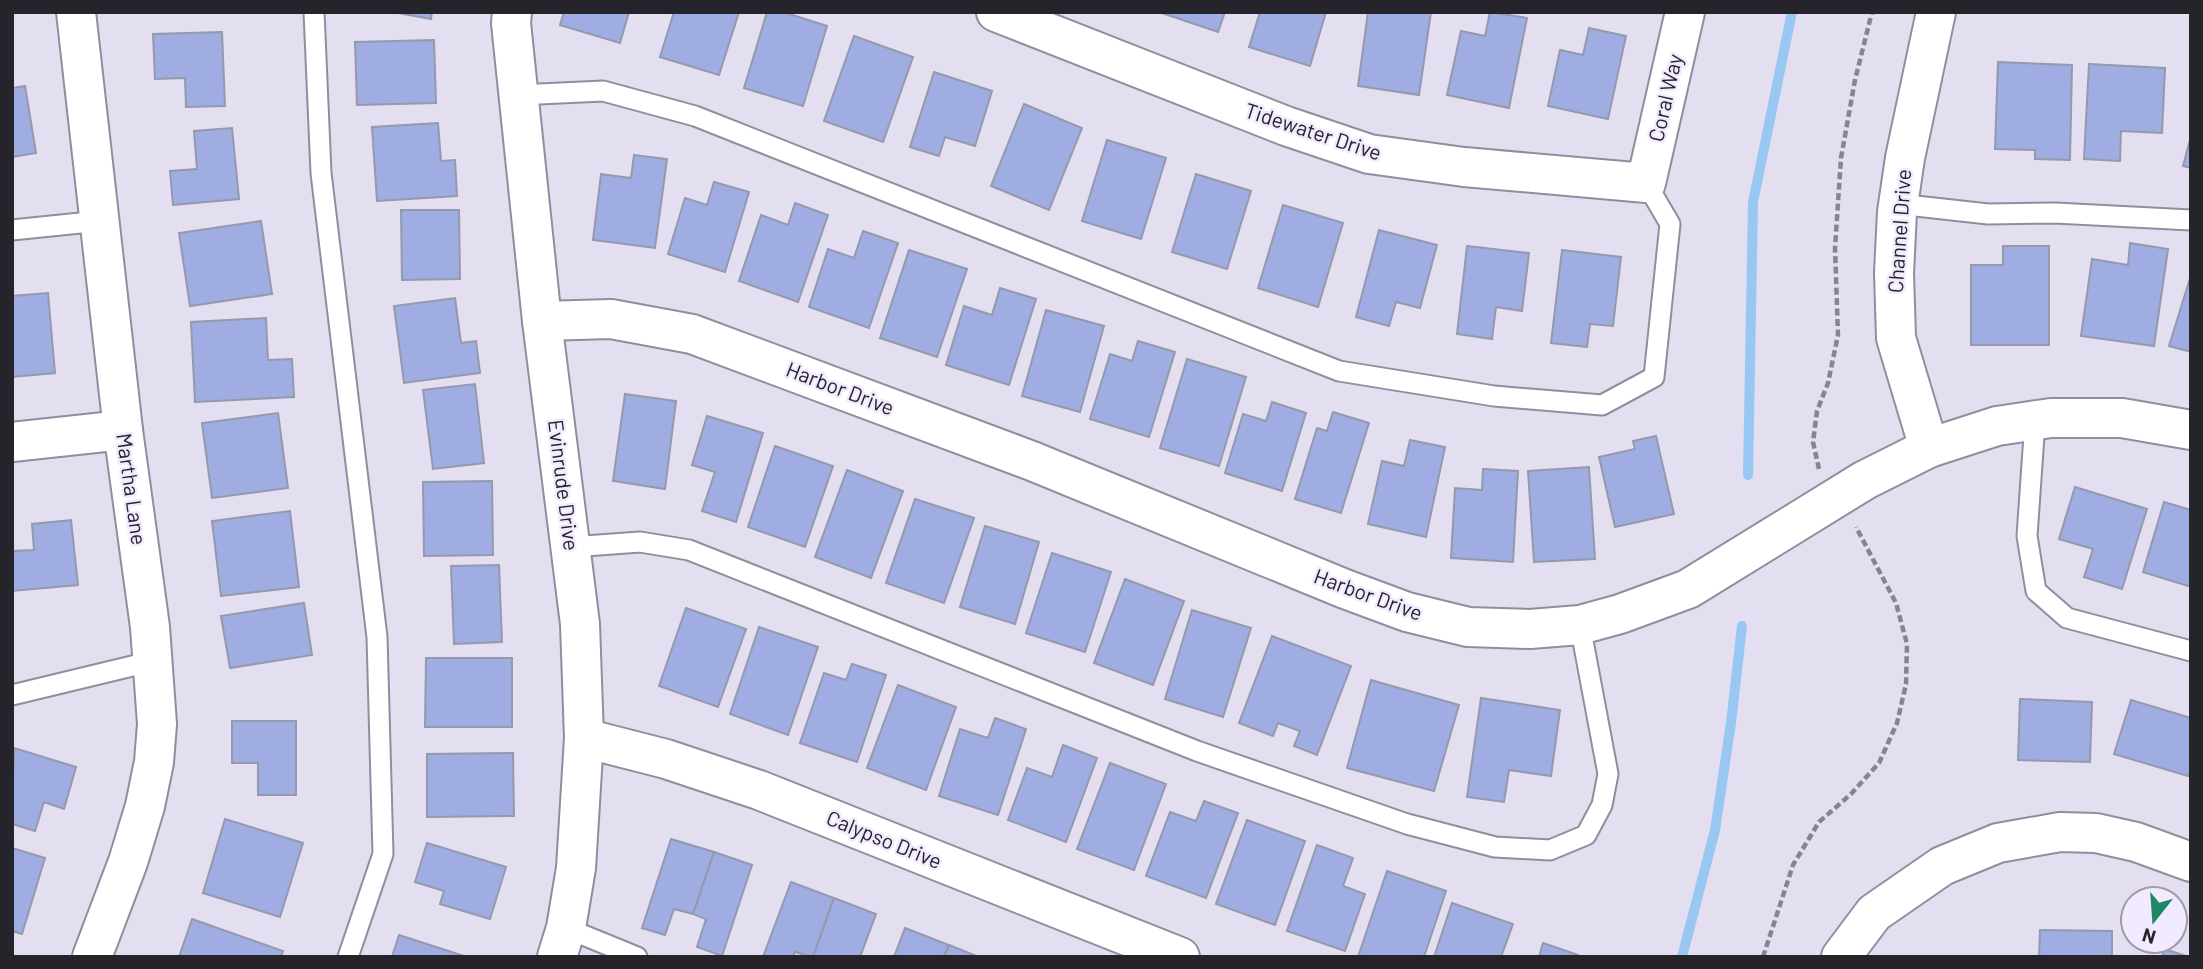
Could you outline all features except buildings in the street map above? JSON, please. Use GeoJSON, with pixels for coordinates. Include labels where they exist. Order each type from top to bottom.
{"type":"FeatureCollection","features":[{"type":"Feature","properties":{"kind":"street","name":"Martha Lane"},"geometry":{"type":"LineString","coordinates":[[76,12],[123,430],[153,661],[157,724],[154,762],[145,806],[128,862],[92,957]]}},
{"type":"Feature","properties":{"kind":"street","name":"Evinrude Drive"},"geometry":{"type":"LineString","coordinates":[[512,12],[510,23],[542,321],[580,624],[584,738],[576,869],[561,943]]}},
{"type":"Feature","properties":{"kind":"street","name":"Tidewater Drive"},"geometry":{"type":"LineString","coordinates":[[996,12],[1369,155],[1464,167],[1646,183]]}},
{"type":"Feature","properties":{"kind":"street","name":"Coral Way"},"geometry":{"type":"LineString","coordinates":[[1646,183],[1685,12]]}},
{"type":"Feature","properties":{"kind":"street","name":"Channel Drive"},"geometry":{"type":"LineString","coordinates":[[1929,448],[1896,338],[1894,273],[1898,204],[1905,158],[1936,12]]}},
{"type":"Feature","properties":{"kind":"street","name":"Harbor Drive"},"geometry":{"type":"LineString","coordinates":[[542,321],[611,319],[692,334],[1032,461],[1345,589],[1407,611],[1468,627],[1530,629],[1580,625],[1620,614],[1688,589],[1865,480],[1929,448],[1997,426],[2051,418],[2122,418],[2191,430]]}},
{"type":"Feature","properties":{"kind":"street"},"geometry":{"type":"LineString","coordinates":[[12,442],[123,430]]}},
{"type":"Feature","properties":{"kind":"street","name":"Calypso Drive"},"geometry":{"type":"LineString","coordinates":[[584,738],[666,759],[759,790],[1180,957]]}},
{"type":"Feature","properties":{"kind":"street"},"geometry":{"type":"LineString","coordinates":[[1841,957],[1874,913],[1942,866],[1998,843],[2060,832],[2096,833],[2136,842],[2191,862]]}},
{"type":"Feature","properties":{"kind":"lane"},"geometry":{"type":"LineString","coordinates":[[314,12],[321,173],[377,637],[383,854],[348,957]]}},
{"type":"Feature","properties":{"kind":"lane"},"geometry":{"type":"LineString","coordinates":[[518,95],[603,91],[695,116],[1339,371],[1494,396],[1588,404],[1602,405],[1654,376],[1670,224],[1646,183]]}},
{"type":"Feature","properties":{"kind":"lane"},"geometry":{"type":"LineString","coordinates":[[1898,204],[1988,214],[2055,213],[2191,220]]}},
{"type":"Feature","properties":{"kind":"lane"},"geometry":{"type":"LineString","coordinates":[[12,230],[100,221]]}},
{"type":"Feature","properties":{"kind":"lane"},"geometry":{"type":"LineString","coordinates":[[2035,421],[2027,536],[2036,591],[2067,618],[2191,651]]}},
{"type":"Feature","properties":{"kind":"lane"},"geometry":{"type":"LineString","coordinates":[[570,547],[640,542],[689,550],[1197,751],[1407,824],[1495,847],[1550,850],[1586,835],[1602,805],[1608,774],[1580,625]]}},
{"type":"Feature","properties":{"kind":"lane"},"geometry":{"type":"LineString","coordinates":[[12,695],[153,661]]}},
{"type":"Feature","properties":{"kind":"lane"},"geometry":{"type":"LineString","coordinates":[[561,943],[637,957]]}},
{"type":"Feature","properties":{"kind":"waterway"},"geometry":{"type":"LineString","coordinates":[[1748,475],[1753,202],[1792,12]]}},
{"type":"Feature","properties":{"kind":"waterway"},"geometry":{"type":"LineString","coordinates":[[1682,957],[1715,830],[1742,626]]}}]}
